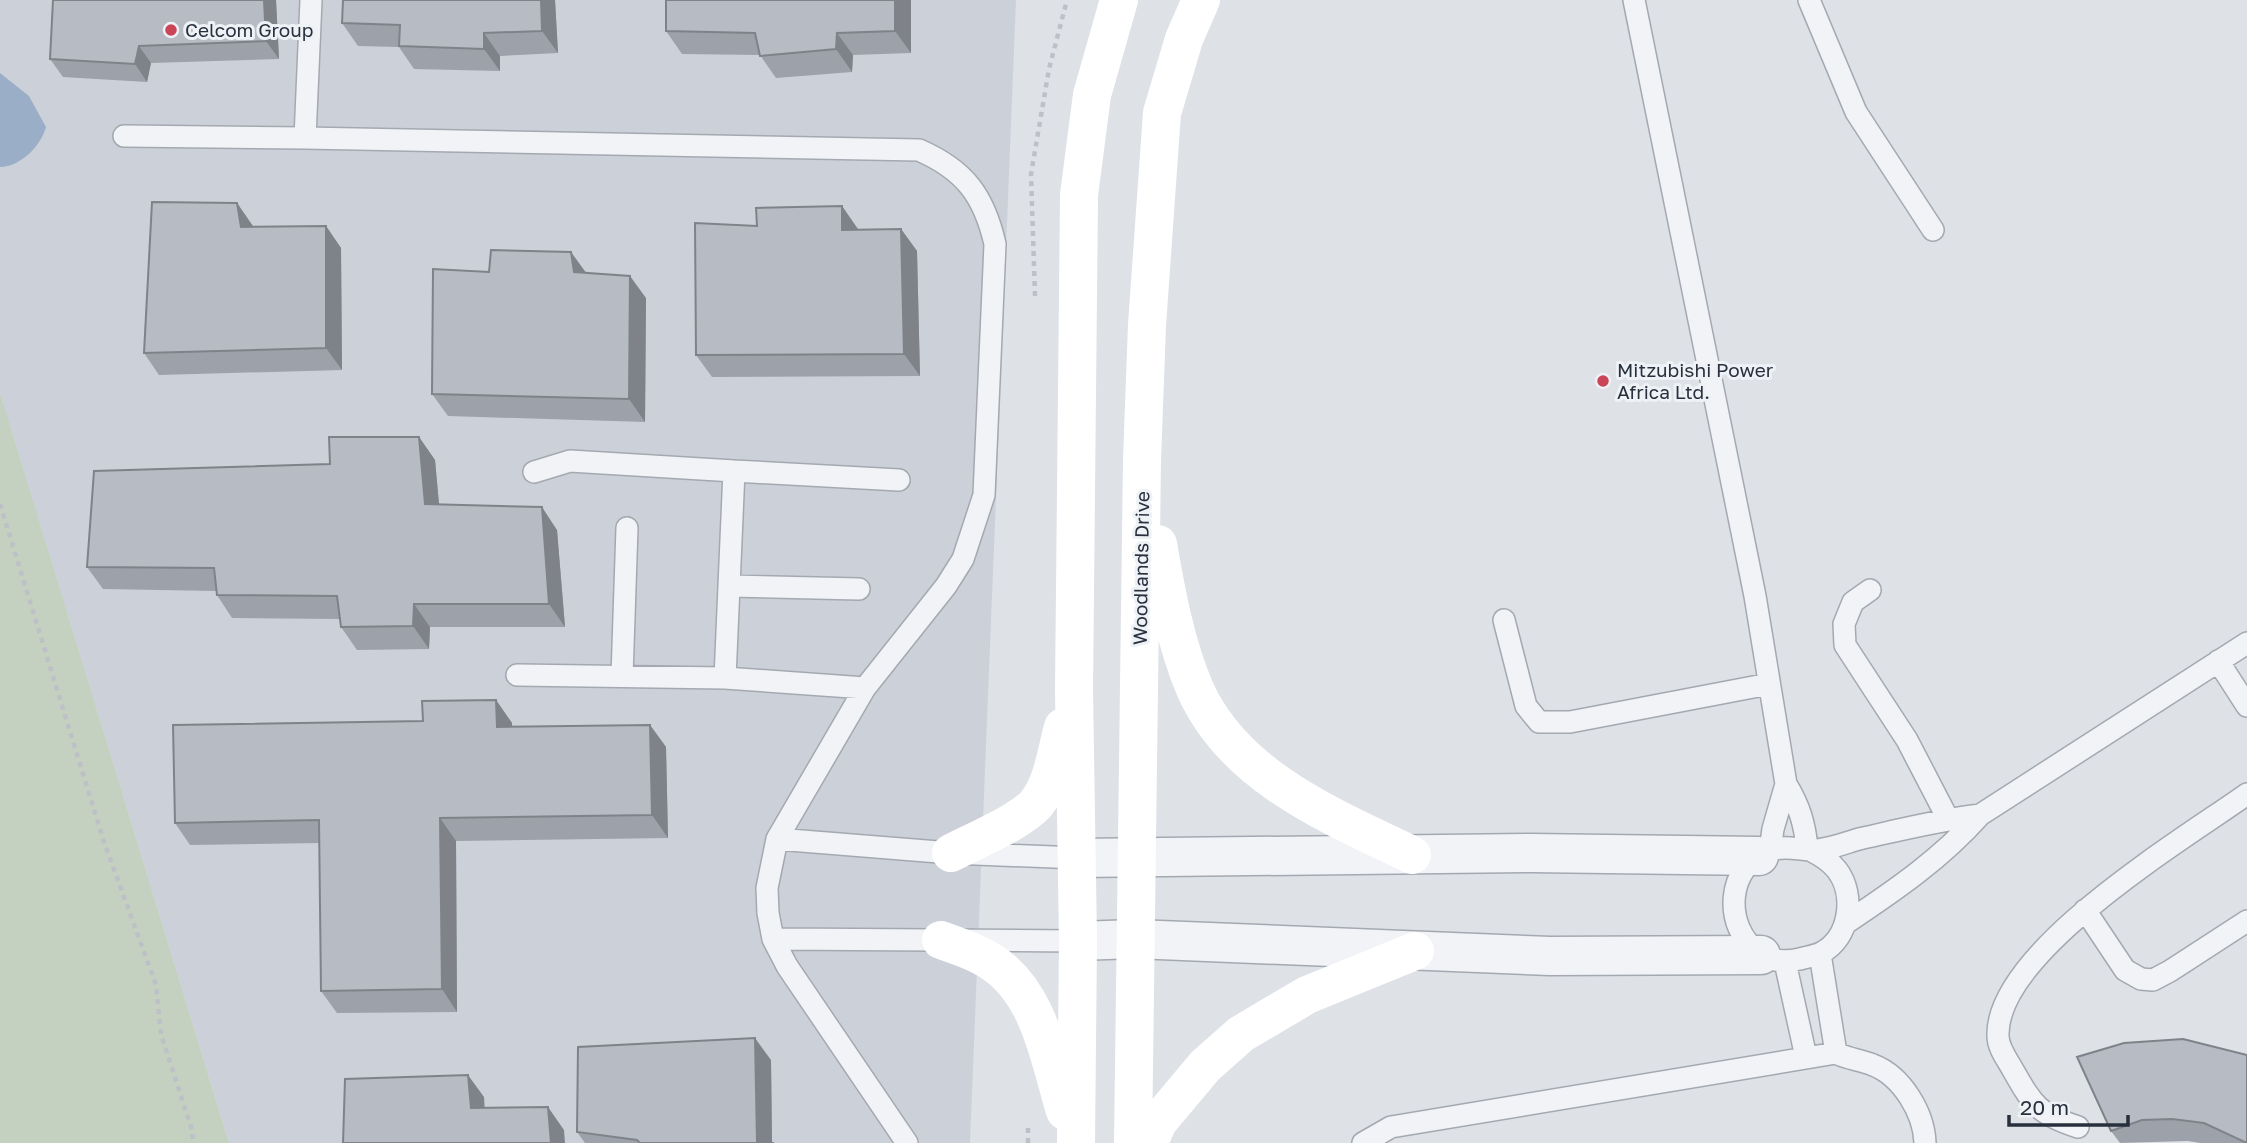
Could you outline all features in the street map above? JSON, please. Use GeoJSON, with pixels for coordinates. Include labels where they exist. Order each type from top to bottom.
{"type":"FeatureCollection","features":[{"type":"Feature","properties":{"kind":"main road"},"geometry":{"type":"LineString","coordinates":[[1076,1143],[1078,858],[1074,690],[1079,195],[1092,95],[1119,0]]}},
{"type":"Feature","properties":{"kind":"main road","name":"Woodlands Drive"},"geometry":{"type":"LineString","coordinates":[[1133,1143],[1142,460],[1148,311],[1162,113],[1184,39],[1201,0]]}},
{"type":"Feature","properties":{"kind":"main road"},"geometry":{"type":"LineString","coordinates":[[1142,460],[1169,605],[1195,688],[1209,715],[1229,743],[1284,789],[1412,855]]}},
{"type":"Feature","properties":{"kind":"main road"},"geometry":{"type":"LineString","coordinates":[[951,853],[1014,820],[1036,803],[1054,765],[1074,690]]}},
{"type":"Feature","properties":{"kind":"main road"},"geometry":{"type":"LineString","coordinates":[[941,940],[992,962],[1018,986],[1032,1008],[1039,1026],[1076,1143]]}},
{"type":"Feature","properties":{"kind":"main road"},"geometry":{"type":"LineString","coordinates":[[1149,1143],[1158,1122],[1205,1066],[1241,1034],[1307,995],[1415,951]]}},
{"type":"Feature","properties":{"kind":"street"},"geometry":{"type":"LineString","coordinates":[[1078,858],[1764,853]]}},
{"type":"Feature","properties":{"kind":"street"},"geometry":{"type":"LineString","coordinates":[[1078,941],[1135,939],[1550,956],[1773,958]]}},
{"type":"Feature","properties":{"kind":"lane"},"geometry":{"type":"LineString","coordinates":[[305,138],[311,0]]}},
{"type":"Feature","properties":{"kind":"lane"},"geometry":{"type":"LineString","coordinates":[[1634,0],[1755,596],[1786,784],[1802,816],[1809,850]]}},
{"type":"Feature","properties":{"kind":"lane"},"geometry":{"type":"LineString","coordinates":[[1809,0],[1856,112],[1933,230]]}},
{"type":"Feature","properties":{"kind":"lane"},"geometry":{"type":"LineString","coordinates":[[124,136],[919,150],[941,160],[959,173],[989,217],[995,244],[984,495],[963,559],[946,586],[866,688],[777,839],[767,888],[768,913],[774,939],[787,966],[907,1143]]}},
{"type":"Feature","properties":{"kind":"lane"},"geometry":{"type":"LineString","coordinates":[[534,472],[570,461],[900,480]]}},
{"type":"Feature","properties":{"kind":"lane"},"geometry":{"type":"LineString","coordinates":[[725,678],[734,471]]}},
{"type":"Feature","properties":{"kind":"lane"},"geometry":{"type":"LineString","coordinates":[[622,676],[627,528]]}},
{"type":"Feature","properties":{"kind":"lane"},"geometry":{"type":"LineString","coordinates":[[729,586],[859,589]]}},
{"type":"Feature","properties":{"kind":"lane"},"geometry":{"type":"LineString","coordinates":[[1870,590],[1853,602],[1844,624],[1844,645],[1907,740],[1948,819]]}},
{"type":"Feature","properties":{"kind":"lane"},"geometry":{"type":"LineString","coordinates":[[1504,620],[1526,706],[1539,722],[1570,722],[1769,684]]}},
{"type":"Feature","properties":{"kind":"lane"},"geometry":{"type":"LineString","coordinates":[[1846,923],[1934,860],[1980,815],[2247,643]]}},
{"type":"Feature","properties":{"kind":"lane"},"geometry":{"type":"LineString","coordinates":[[2218,661],[2247,706]]}},
{"type":"Feature","properties":{"kind":"lane"},"geometry":{"type":"LineString","coordinates":[[517,676],[725,678],[866,688]]}},
{"type":"Feature","properties":{"kind":"lane"},"geometry":{"type":"LineString","coordinates":[[1764,853],[1786,784]]}},
{"type":"Feature","properties":{"kind":"lane"},"geometry":{"type":"LineString","coordinates":[[2078,1127],[2052,1118],[2038,1109],[2001,1048],[1998,1038],[1999,1021],[2011,990],[2041,950],[2085,909],[2247,794]]}},
{"type":"Feature","properties":{"kind":"lane"},"geometry":{"type":"LineString","coordinates":[[1809,850],[1948,819],[1980,815]]}},
{"type":"Feature","properties":{"kind":"lane"},"geometry":{"type":"LineString","coordinates":[[777,839],[951,853],[1078,858]]}},
{"type":"Feature","properties":{"kind":"lane"},"geometry":{"type":"LineString","coordinates":[[1788,847],[1809,850],[1827,859],[1839,872],[1846,888],[1849,906],[1846,923],[1836,941],[1820,954],[1773,958],[1744,939],[1734,918],[1734,894],[1742,873],[1764,853],[1788,847]]}},
{"type":"Feature","properties":{"kind":"lane"},"geometry":{"type":"LineString","coordinates":[[2085,909],[2125,970],[2141,979],[2154,979],[2170,971],[2247,920]]}},
{"type":"Feature","properties":{"kind":"lane"},"geometry":{"type":"LineString","coordinates":[[774,939],[1078,941]]}},
{"type":"Feature","properties":{"kind":"lane"},"geometry":{"type":"LineString","coordinates":[[1820,954],[1836,1053]]}},
{"type":"Feature","properties":{"kind":"lane"},"geometry":{"type":"LineString","coordinates":[[1773,958],[1805,1058]]}},
{"type":"Feature","properties":{"kind":"lane"},"geometry":{"type":"LineString","coordinates":[[1363,1143],[1391,1126],[1836,1053],[1882,1069],[1897,1081],[1921,1115],[1925,1143]]}},
{"type":"Feature","properties":{"kind":"path"},"geometry":{"type":"LineString","coordinates":[[0,504],[104,842],[156,985],[161,1034],[192,1130],[193,1143]]}},
{"type":"Feature","properties":{"kind":"shaded area"},"geometry":{"type":"Polygon","coordinates":[[[0,0],[1016,0],[970,1143],[229,1143],[0,393],[0,0]]]}},
{"type":"Feature","properties":{"kind":"green space"},"geometry":{"type":"Polygon","coordinates":[[[0,393],[6,412],[229,1143],[0,1143],[0,393]]]}},
{"type":"Feature","properties":{"kind":"water"},"geometry":{"type":"Polygon","coordinates":[[[0,73],[29,96],[46,127],[40,141],[29,154],[15,163],[0,167],[0,73]]]}},
{"type":"Feature","properties":{"kind":"building","name":"Celcom Group"},"geometry":{"type":"Polygon","coordinates":[[[53,0],[264,0],[266,41],[139,46],[135,64],[50,59],[53,0]]]}},
{"type":"Feature","properties":{"kind":"building"},"geometry":{"type":"Polygon","coordinates":[[[343,0],[541,0],[542,31],[484,33],[484,49],[399,46],[400,25],[342,23],[343,0]]]}},
{"type":"Feature","properties":{"kind":"building"},"geometry":{"type":"Polygon","coordinates":[[[666,0],[895,0],[895,31],[837,33],[836,49],[760,56],[755,33],[666,31],[666,0]]]}},
{"type":"Feature","properties":{"kind":"building"},"geometry":{"type":"Polygon","coordinates":[[[152,202],[237,203],[241,227],[326,226],[326,348],[144,353],[152,202]]]}},
{"type":"Feature","properties":{"kind":"building"},"geometry":{"type":"Polygon","coordinates":[[[842,206],[842,230],[901,229],[904,354],[696,355],[695,223],[757,226],[756,208],[842,206]]]}},
{"type":"Feature","properties":{"kind":"building"},"geometry":{"type":"Polygon","coordinates":[[[491,250],[571,252],[574,272],[630,276],[629,399],[432,394],[433,269],[489,272],[491,250]]]}},
{"type":"Feature","properties":{"kind":"building"},"geometry":{"type":"Polygon","coordinates":[[[329,437],[419,437],[425,504],[542,507],[549,604],[414,604],[413,626],[341,627],[337,596],[217,595],[214,568],[87,567],[94,471],[330,464],[329,437]]]}},
{"type":"Feature","properties":{"kind":"building"},"geometry":{"type":"Polygon","coordinates":[[[496,700],[497,727],[650,725],[652,815],[440,818],[442,989],[321,991],[319,820],[175,823],[173,725],[423,721],[422,701],[496,700]]]}},
{"type":"Feature","properties":{"kind":"building"},"geometry":{"type":"Polygon","coordinates":[[[755,1038],[757,1142],[774,1143],[640,1143],[637,1140],[577,1132],[578,1047],[755,1038]]]}},
{"type":"Feature","properties":{"kind":"building"},"geometry":{"type":"Polygon","coordinates":[[[2183,1039],[2247,1055],[2247,1143],[2204,1123],[2172,1119],[2142,1120],[2111,1131],[2077,1057],[2124,1043],[2183,1039]]]}},
{"type":"Feature","properties":{"kind":"building"},"geometry":{"type":"Polygon","coordinates":[[[468,1075],[471,1108],[548,1107],[551,1143],[343,1143],[345,1079],[468,1075]]]}},
{"type":"Feature","properties":{"kind":"place","name":"Celcom Group"},"geometry":{"type":"Point","coordinates":[171,30]}},
{"type":"Feature","properties":{"kind":"place","name":"Mitzubishi Power Africa Ltd."},"geometry":{"type":"Point","coordinates":[1603,381]}}]}
